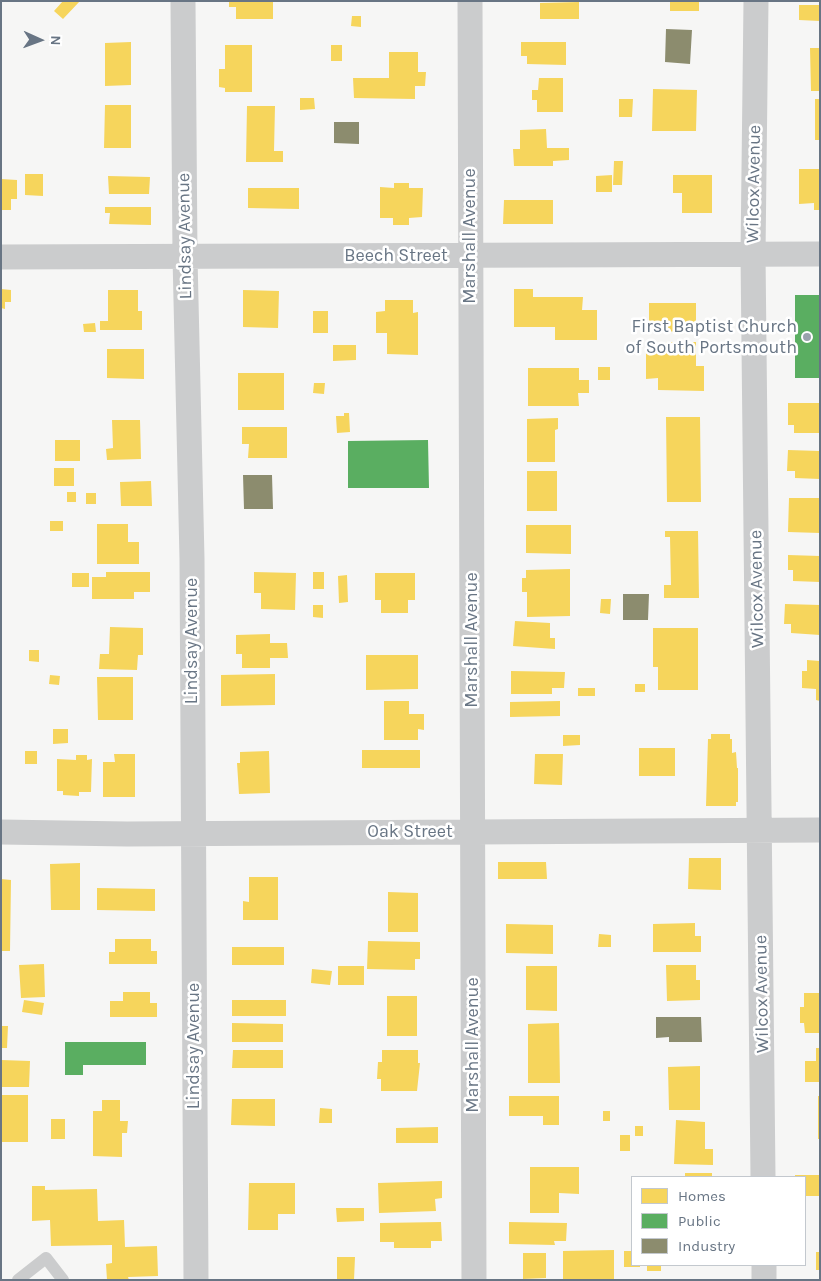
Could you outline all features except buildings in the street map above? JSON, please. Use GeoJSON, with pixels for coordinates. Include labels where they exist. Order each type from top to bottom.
{"type":"FeatureCollection","features":[{"type":"Feature","properties":{"kind":"street","name":"Marshall Avenue"},"geometry":{"type":"LineString","coordinates":[[470,1],[474,1280]]}},
{"type":"Feature","properties":{"kind":"street","name":"Wilcox Avenue"},"geometry":{"type":"LineString","coordinates":[[756,1],[753,254],[763,1176]]}},
{"type":"Feature","properties":{"kind":"street","name":"Lindsay Avenue"},"geometry":{"type":"LineString","coordinates":[[183,3],[185,257],[192,559],[196,1280]]}},
{"type":"Feature","properties":{"kind":"street","name":"Beech Street"},"geometry":{"type":"LineString","coordinates":[[1,257],[820,254]]}},
{"type":"Feature","properties":{"kind":"street","name":"Oak Street"},"geometry":{"type":"LineString","coordinates":[[1,832],[820,830]]}},
{"type":"Feature","properties":{"kind":"street"},"geometry":{"type":"LineString","coordinates":[[764,1266],[764,1280]]}},
{"type":"Feature","properties":{"kind":"lane"},"geometry":{"type":"LineString","coordinates":[[18,1280],[46,1258],[63,1280]]}},
{"type":"Feature","properties":{"kind":"place","name":"First Baptist Church of South Portsmouth"},"geometry":{"type":"Point","coordinates":[807,337]}}]}
